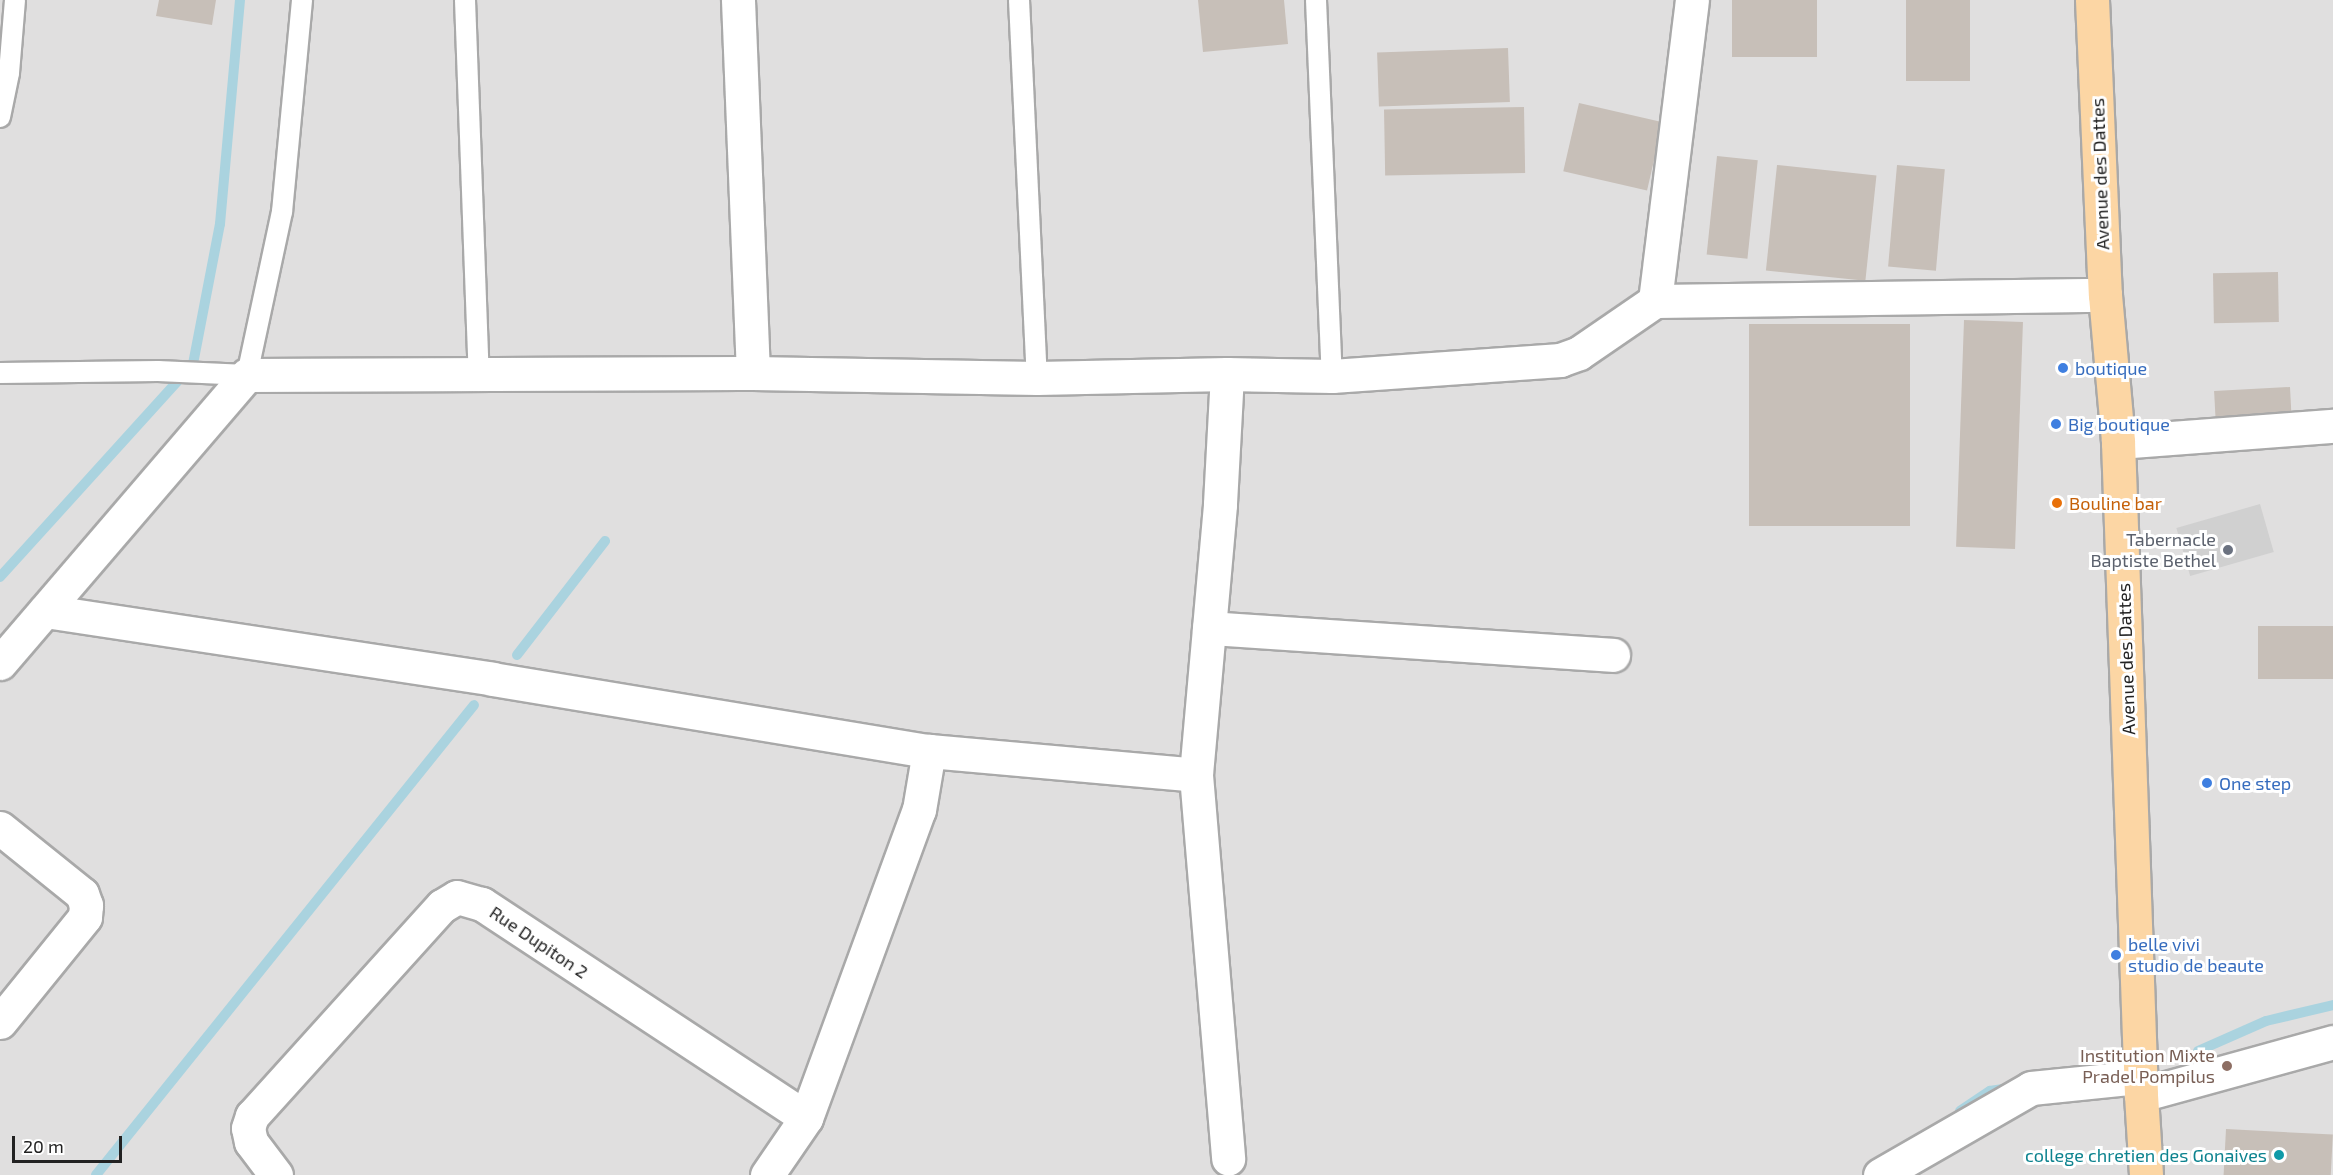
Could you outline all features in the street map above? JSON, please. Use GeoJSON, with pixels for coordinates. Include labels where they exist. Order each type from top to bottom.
{"type":"FeatureCollection","features":[{"type":"Feature","properties":{"kind":"main road","name":"Avenue des Dattes"},"geometry":{"type":"LineString","coordinates":[[2092,0],[2105,295],[2118,442],[2140,1086],[2146,1175]]}},
{"type":"Feature","properties":{"kind":"street"},"geometry":{"type":"LineString","coordinates":[[738,0],[753,373]]}},
{"type":"Feature","properties":{"kind":"street"},"geometry":{"type":"LineString","coordinates":[[1655,302],[1692,0]]}},
{"type":"Feature","properties":{"kind":"street"},"geometry":{"type":"LineString","coordinates":[[0,663],[247,375],[753,373],[1037,378],[1227,374],[1332,376],[1560,360],[1579,353],[1655,302],[2105,295]]}},
{"type":"Feature","properties":{"kind":"street"},"geometry":{"type":"LineString","coordinates":[[1227,374],[1220,504],[1196,774],[1228,1160]]}},
{"type":"Feature","properties":{"kind":"street"},"geometry":{"type":"LineString","coordinates":[[2118,442],[2333,426]]}},
{"type":"Feature","properties":{"kind":"street"},"geometry":{"type":"LineString","coordinates":[[45,611],[492,679],[928,751],[1196,774]]}},
{"type":"Feature","properties":{"kind":"street"},"geometry":{"type":"LineString","coordinates":[[1209,627],[1613,655]]}},
{"type":"Feature","properties":{"kind":"street"},"geometry":{"type":"LineString","coordinates":[[767,1175],[806,1118],[919,810],[928,751]]}},
{"type":"Feature","properties":{"kind":"street"},"geometry":{"type":"LineString","coordinates":[[0,828],[82,894],[86,905],[85,917],[0,1022]]}},
{"type":"Feature","properties":{"kind":"street","name":"Rue Dupiton 2"},"geometry":{"type":"LineString","coordinates":[[276,1175],[251,1142],[248,1128],[252,1116],[442,906],[457,897],[482,904],[806,1118]]}},
{"type":"Feature","properties":{"kind":"street"},"geometry":{"type":"LineString","coordinates":[[1880,1175],[2031,1088],[2140,1086],[2333,1042]]}},
{"type":"Feature","properties":{"kind":"lane"},"geometry":{"type":"LineString","coordinates":[[0,117],[9,73],[15,0]]}},
{"type":"Feature","properties":{"kind":"lane"},"geometry":{"type":"LineString","coordinates":[[0,373],[158,371],[247,375],[282,212],[302,0]]}},
{"type":"Feature","properties":{"kind":"lane"},"geometry":{"type":"LineString","coordinates":[[465,0],[479,374]]}},
{"type":"Feature","properties":{"kind":"lane"},"geometry":{"type":"LineString","coordinates":[[1018,0],[1037,378]]}},
{"type":"Feature","properties":{"kind":"lane"},"geometry":{"type":"LineString","coordinates":[[1316,0],[1332,376]]}},
{"type":"Feature","properties":{"kind":"shaded area"},"geometry":{"type":"Polygon","coordinates":[[[0,0],[2333,0],[2333,1175],[0,1175],[0,0]]]}},
{"type":"Feature","properties":{"kind":"shaded area"},"geometry":{"type":"Polygon","coordinates":[[[2260,504],[2274,552],[2190,576],[2176,528],[2260,504]]]}},
{"type":"Feature","properties":{"kind":"building"},"geometry":{"type":"Polygon","coordinates":[[[159,0],[216,0],[212,25],[156,16],[159,0]]]}},
{"type":"Feature","properties":{"kind":"building"},"geometry":{"type":"Polygon","coordinates":[[[1198,0],[1284,0],[1288,44],[1203,52],[1198,0]]]}},
{"type":"Feature","properties":{"kind":"building"},"geometry":{"type":"Polygon","coordinates":[[[1732,0],[1817,0],[1817,57],[1732,57],[1732,0]]]}},
{"type":"Feature","properties":{"kind":"building"},"geometry":{"type":"Polygon","coordinates":[[[1906,0],[1970,0],[1970,81],[1906,81],[1906,0]]]}},
{"type":"Feature","properties":{"kind":"building"},"geometry":{"type":"Polygon","coordinates":[[[1508,48],[1510,102],[1379,107],[1377,53],[1508,48]]]}},
{"type":"Feature","properties":{"kind":"building"},"geometry":{"type":"Polygon","coordinates":[[[1579,103],[1663,122],[1647,191],[1563,171],[1579,103]]]}},
{"type":"Feature","properties":{"kind":"building"},"geometry":{"type":"Polygon","coordinates":[[[1524,107],[1525,173],[1385,175],[1384,109],[1524,107]]]}},
{"type":"Feature","properties":{"kind":"building"},"geometry":{"type":"Polygon","coordinates":[[[1717,156],[1758,160],[1747,259],[1707,254],[1717,156]]]}},
{"type":"Feature","properties":{"kind":"building"},"geometry":{"type":"Polygon","coordinates":[[[1777,165],[1876,175],[1865,281],[1766,270],[1777,165]]]}},
{"type":"Feature","properties":{"kind":"building"},"geometry":{"type":"Polygon","coordinates":[[[1897,165],[1945,169],[1936,271],[1888,267],[1897,165]]]}},
{"type":"Feature","properties":{"kind":"building"},"geometry":{"type":"Polygon","coordinates":[[[2278,272],[2279,322],[2214,323],[2213,273],[2278,272]]]}},
{"type":"Feature","properties":{"kind":"building"},"geometry":{"type":"Polygon","coordinates":[[[1964,320],[2023,322],[2015,549],[1956,547],[1964,320]]]}},
{"type":"Feature","properties":{"kind":"building"},"geometry":{"type":"Polygon","coordinates":[[[1749,324],[1910,324],[1910,526],[1749,526],[1749,324]]]}},
{"type":"Feature","properties":{"kind":"building"},"geometry":{"type":"Polygon","coordinates":[[[2290,387],[2292,424],[2216,428],[2214,391],[2290,387]]]}},
{"type":"Feature","properties":{"kind":"building"},"geometry":{"type":"Polygon","coordinates":[[[2258,626],[2333,626],[2333,679],[2258,679],[2258,626]]]}},
{"type":"Feature","properties":{"kind":"building","name":"college chretien des Gonaives"},"geometry":{"type":"Polygon","coordinates":[[[2226,1129],[2333,1135],[2331,1175],[2224,1175],[2226,1129]]]}},
{"type":"Feature","properties":{"kind":"waterway"},"geometry":{"type":"LineString","coordinates":[[0,577],[193,364],[220,224],[240,0]]}},
{"type":"Feature","properties":{"kind":"waterway"},"geometry":{"type":"LineString","coordinates":[[517,655],[605,541]]}},
{"type":"Feature","properties":{"kind":"waterway"},"geometry":{"type":"LineString","coordinates":[[96,1175],[474,705]]}},
{"type":"Feature","properties":{"kind":"waterway"},"geometry":{"type":"LineString","coordinates":[[2198,1051],[2266,1021],[2333,1005]]}},
{"type":"Feature","properties":{"kind":"waterway"},"geometry":{"type":"LineString","coordinates":[[1960,1111],[1990,1091],[2008,1088]]}},
{"type":"Feature","properties":{"kind":"place","name":"boutique"},"geometry":{"type":"Point","coordinates":[2063,368]}},
{"type":"Feature","properties":{"kind":"place","name":"Big boutique"},"geometry":{"type":"Point","coordinates":[2056,424]}},
{"type":"Feature","properties":{"kind":"place","name":"Bouline bar"},"geometry":{"type":"Point","coordinates":[2057,503]}},
{"type":"Feature","properties":{"kind":"place","name":"Tabernacle Baptiste Bethel"},"geometry":{"type":"Point","coordinates":[2228,550]}},
{"type":"Feature","properties":{"kind":"place","name":"One step"},"geometry":{"type":"Point","coordinates":[2207,783]}},
{"type":"Feature","properties":{"kind":"place","name":"belle vivi studio de beaute"},"geometry":{"type":"Point","coordinates":[2116,955]}},
{"type":"Feature","properties":{"kind":"place","name":"Institution Mixte Pradel Pompilus"},"geometry":{"type":"Point","coordinates":[2227,1066]}},
{"type":"Feature","properties":{"kind":"place","name":"college chretien des Gonaives"},"geometry":{"type":"Point","coordinates":[2279,1155]}}]}
